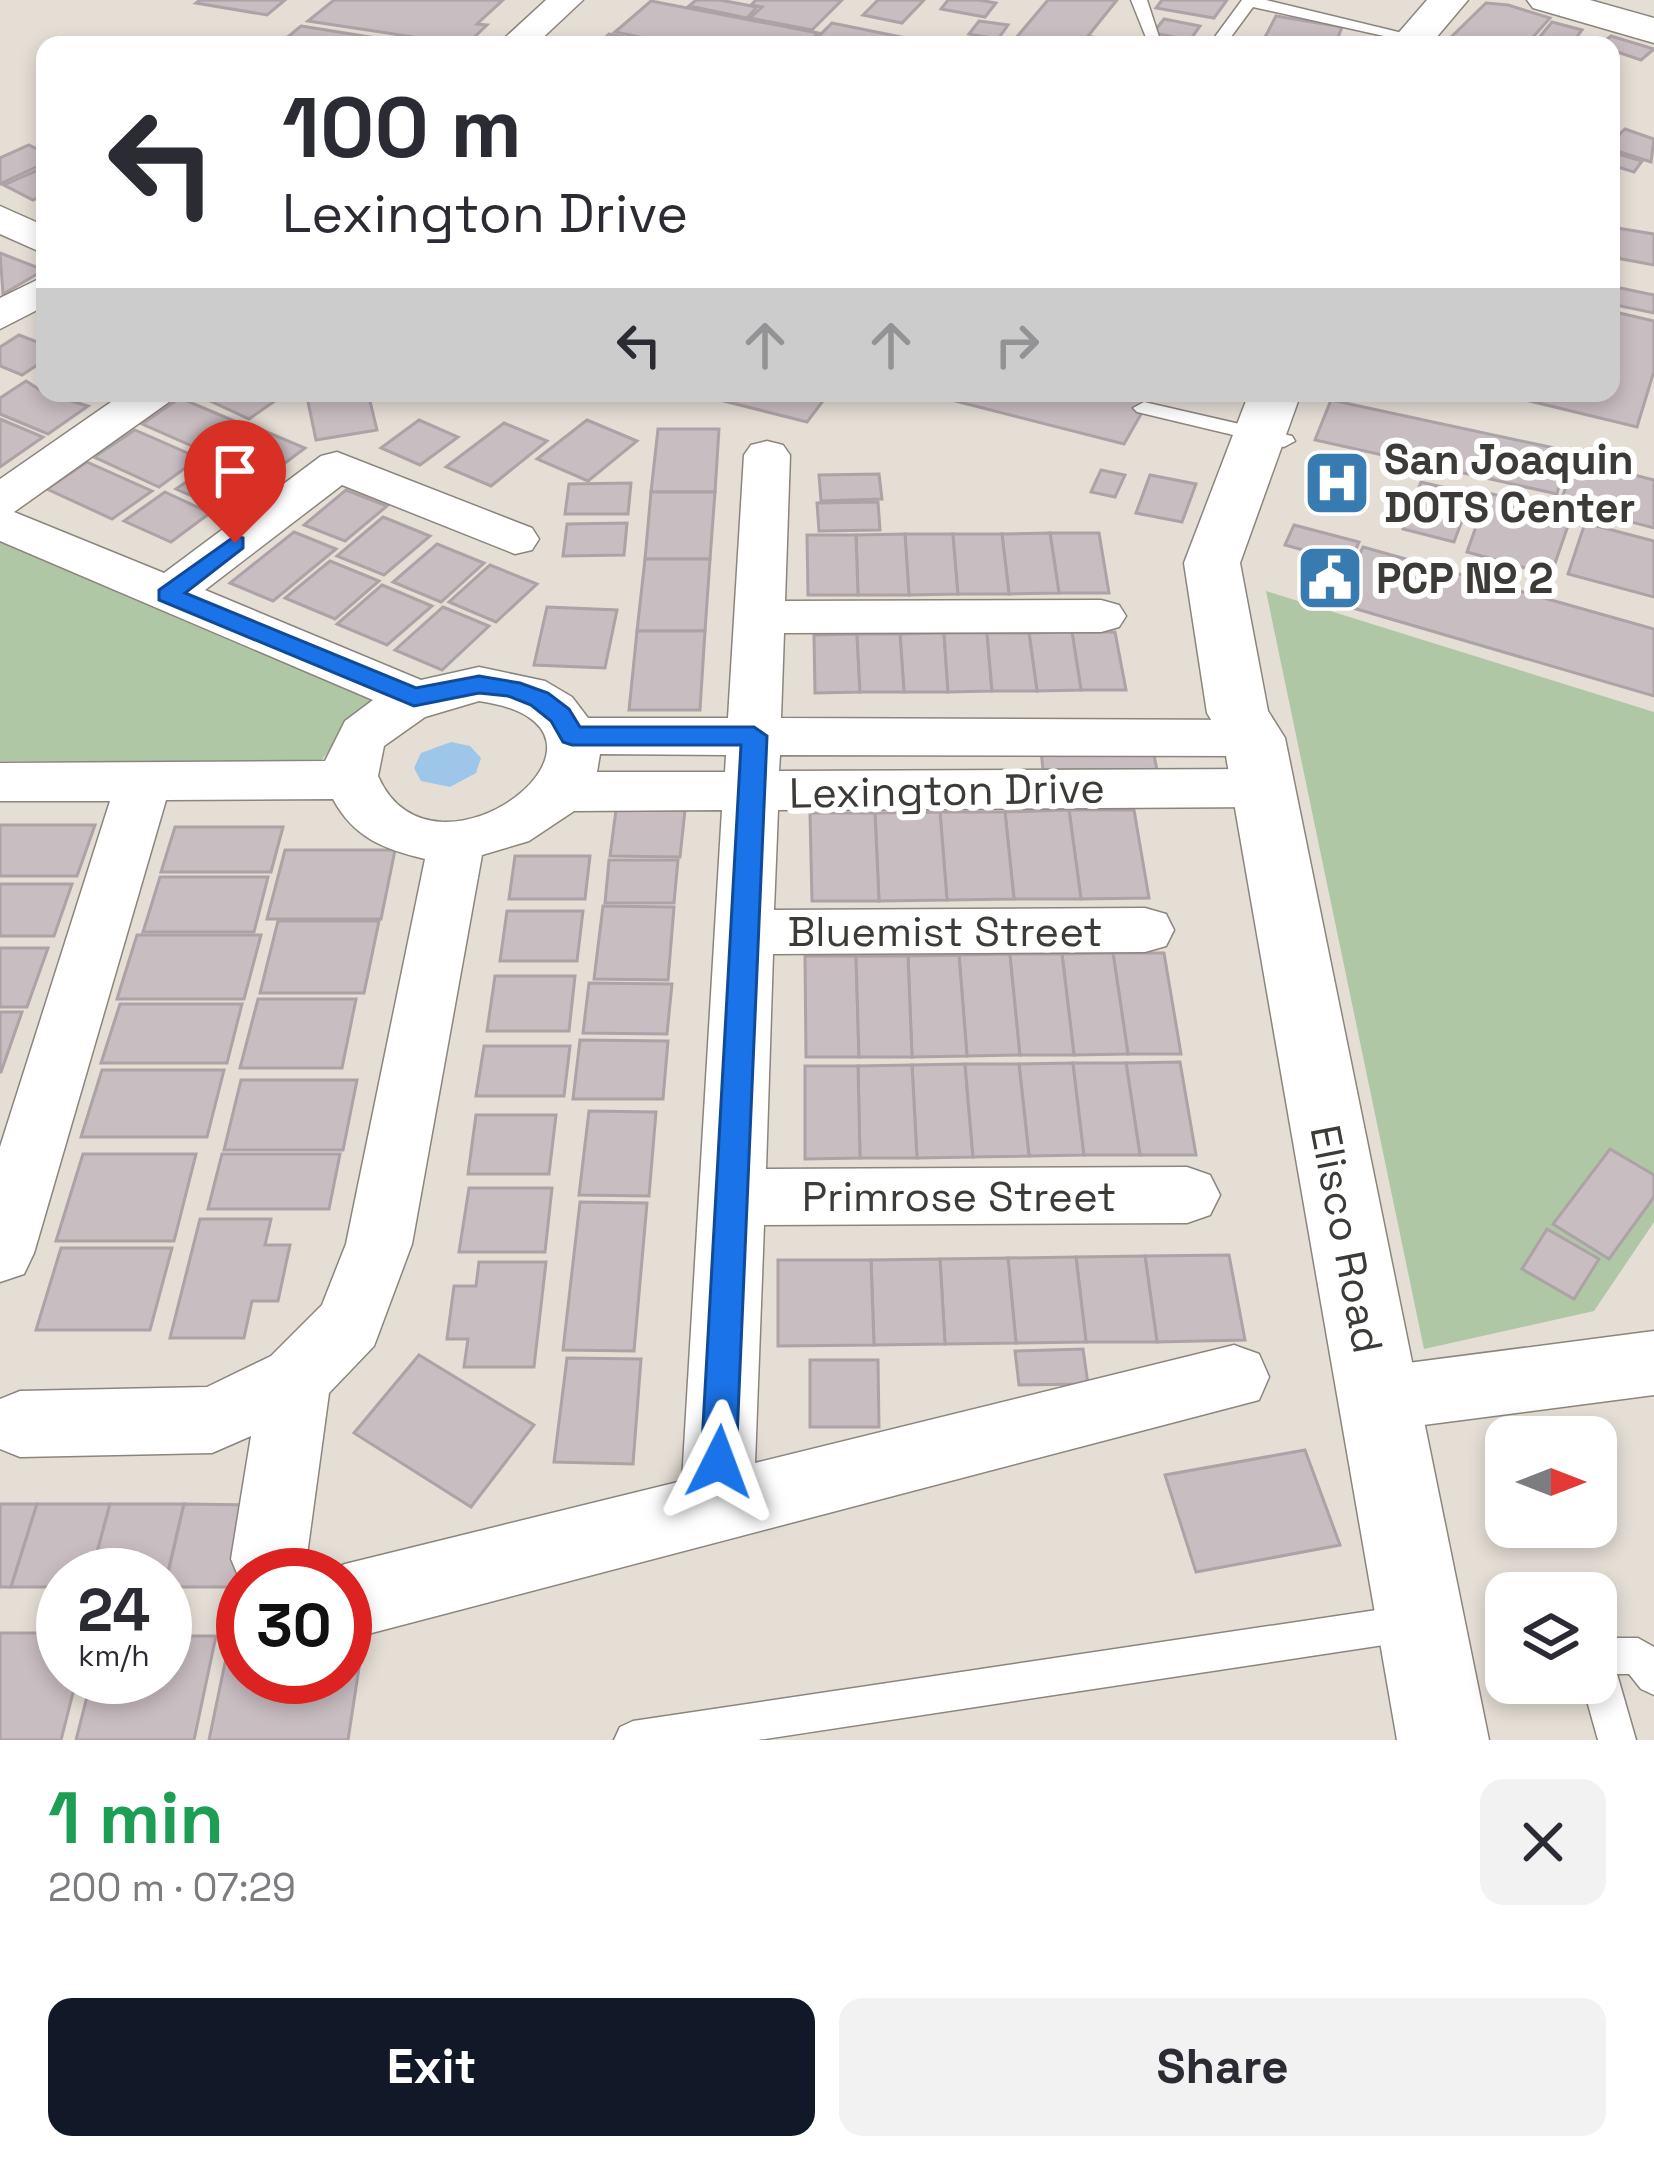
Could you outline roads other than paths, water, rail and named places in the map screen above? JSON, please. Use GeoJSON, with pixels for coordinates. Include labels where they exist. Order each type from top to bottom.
{"type":"FeatureCollection","features":[{"type":"Feature","properties":{"kind":"main road"},"geometry":{"type":"LineString","coordinates":[[1547,0],[1654,31]]}},
{"type":"Feature","properties":{"kind":"main road","name":"Elisco Road"},"geometry":{"type":"LineString","coordinates":[[1280,415],[1241,561],[1268,713],[1258,763],[1443,1740]]}},
{"type":"Feature","properties":{"kind":"street"},"geometry":{"type":"LineString","coordinates":[[524,36],[566,0]]}},
{"type":"Feature","properties":{"kind":"street"},"geometry":{"type":"LineString","coordinates":[[0,218],[36,237]]}},
{"type":"Feature","properties":{"kind":"street"},"geometry":{"type":"LineString","coordinates":[[0,316],[36,293]]}},
{"type":"Feature","properties":{"kind":"street"},"geometry":{"type":"LineString","coordinates":[[0,501],[140,402]]}},
{"type":"Feature","properties":{"kind":"street"},"geometry":{"type":"LineString","coordinates":[[717,1506],[767,455]]}},
{"type":"Feature","properties":{"kind":"street"},"geometry":{"type":"LineString","coordinates":[[167,595],[337,466],[515,539]]}},
{"type":"Feature","properties":{"kind":"street"},"geometry":{"type":"LineString","coordinates":[[0,523],[414,697]]}},
{"type":"Feature","properties":{"kind":"street"},"geometry":{"type":"LineString","coordinates":[[760,617],[1101,616]]}},
{"type":"Feature","properties":{"kind":"street"},"geometry":{"type":"LineString","coordinates":[[479,684],[512,688],[550,707],[572,736],[575,755],[560,792],[517,825],[457,840],[418,836],[386,824],[363,804],[352,779],[354,756],[365,733],[414,697],[479,684]]}},
{"type":"Feature","properties":{"kind":"street","name":"Lexington Drive"},"geometry":{"type":"LineString","coordinates":[[572,736],[753,764]]}},
{"type":"Feature","properties":{"kind":"street","name":"Lexington Drive"},"geometry":{"type":"LineString","coordinates":[[560,792],[753,764],[1258,763]]}},
{"type":"Feature","properties":{"kind":"street"},"geometry":{"type":"LineString","coordinates":[[0,782],[352,779]]}},
{"type":"Feature","properties":{"kind":"street"},"geometry":{"type":"LineString","coordinates":[[0,1253],[145,781]]}},
{"type":"Feature","properties":{"kind":"street"},"geometry":{"type":"LineString","coordinates":[[7,1423],[212,1420],[296,1379],[350,1324],[379,1244],[457,840]]}},
{"type":"Feature","properties":{"kind":"street","name":"Bluemist Street"},"geometry":{"type":"LineString","coordinates":[[744,932],[1145,930]]}},
{"type":"Feature","properties":{"kind":"street","name":"Primrose Street"},"geometry":{"type":"LineString","coordinates":[[731,1197],[1187,1196]]}},
{"type":"Feature","properties":{"kind":"street"},"geometry":{"type":"LineString","coordinates":[[1377,1399],[1654,1363]]}},
{"type":"Feature","properties":{"kind":"street"},"geometry":{"type":"LineString","coordinates":[[372,1595],[1234,1377]]}},
{"type":"Feature","properties":{"kind":"street"},"geometry":{"type":"LineString","coordinates":[[271,1548],[296,1379]]}},
{"type":"Feature","properties":{"kind":"lane"},"geometry":{"type":"LineString","coordinates":[[1139,0],[1153,36]]}},
{"type":"Feature","properties":{"kind":"lane"},"geometry":{"type":"LineString","coordinates":[[1224,36],[1250,1],[1425,30]]}},
{"type":"Feature","properties":{"kind":"lane"},"geometry":{"type":"LineString","coordinates":[[1144,408],[1280,415]]}},
{"type":"Feature","properties":{"kind":"lane"},"geometry":{"type":"LineString","coordinates":[[633,1740],[1420,1622]]}},
{"type":"Feature","properties":{"kind":"lane"},"geometry":{"type":"LineString","coordinates":[[1617,1658],[1638,1656],[1654,1676]]}},
{"type":"Feature","properties":{"kind":"lane"},"geometry":{"type":"LineString","coordinates":[[1608,1704],[1617,1740]]}},
{"type":"Feature","properties":{"kind":"water"},"geometry":{"type":"Polygon","coordinates":[[[451,742],[470,746],[481,758],[476,773],[450,787],[421,781],[414,768],[421,753],[451,742]]]}},
{"type":"Feature","properties":{"kind":"place","name":"San Joaquin DOTS Center"},"geometry":{"type":"Point","coordinates":[1337,483]}},
{"type":"Feature","properties":{"kind":"place","name":"PCP № 2"},"geometry":{"type":"Point","coordinates":[1330,578]}}]}
